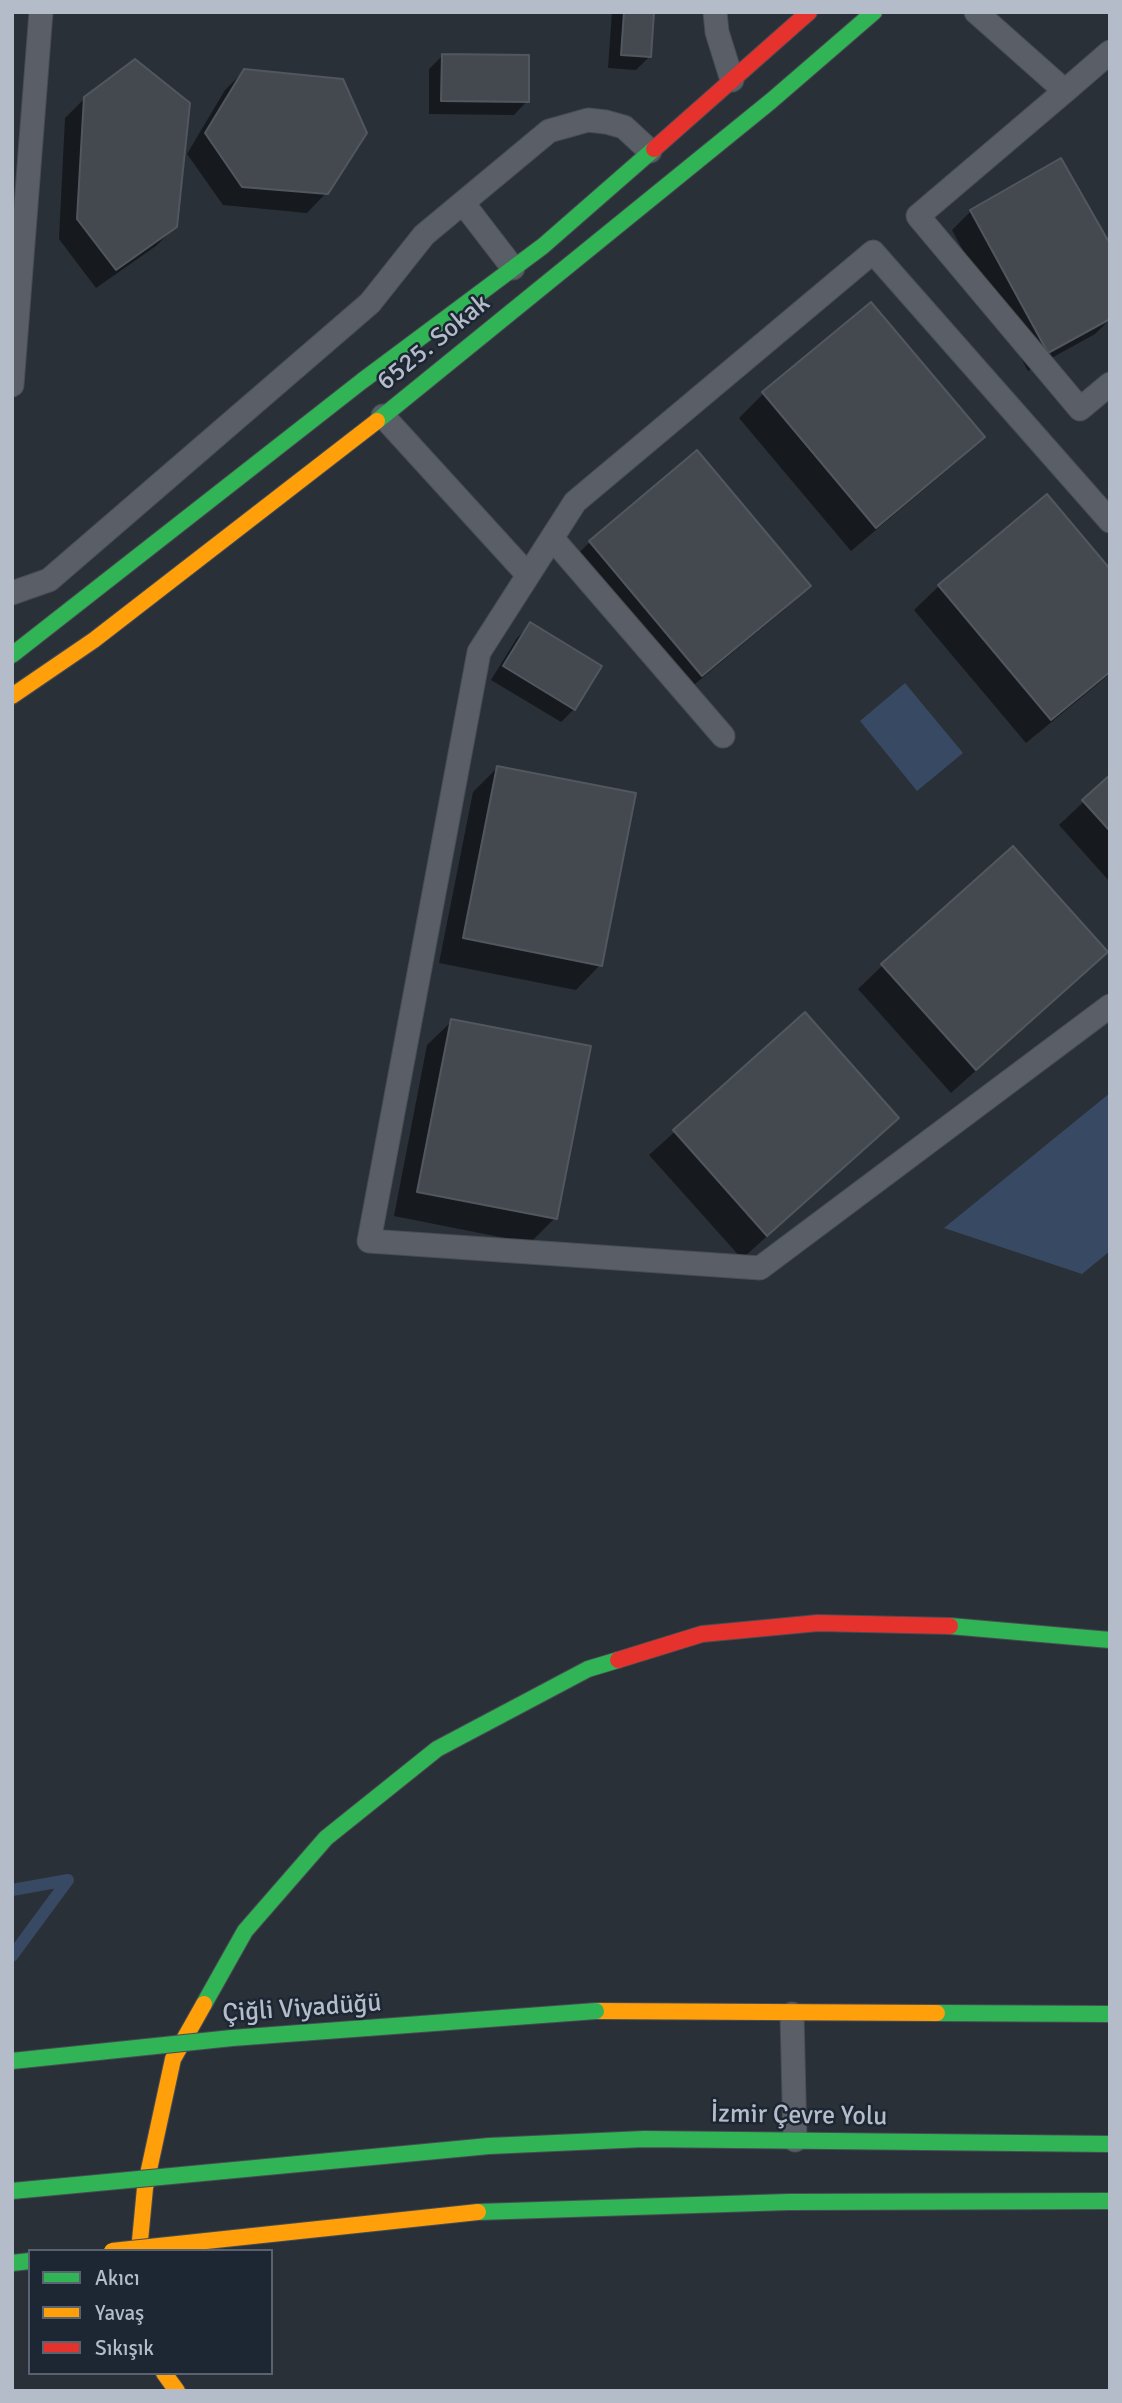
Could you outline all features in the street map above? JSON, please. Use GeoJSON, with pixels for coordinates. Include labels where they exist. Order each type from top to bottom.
{"type":"FeatureCollection","features":[{"type":"Feature","properties":{"kind":"main road","name":"6525. Sokak"},"geometry":{"type":"LineString","coordinates":[[12,655],[362,381],[513,268],[809,12]]}},
{"type":"Feature","properties":{"kind":"main road","name":"6525. Sokak"},"geometry":{"type":"LineString","coordinates":[[12,696],[94,640],[383,416],[771,101],[874,12]]}},
{"type":"Feature","properties":{"kind":"main road"},"geometry":{"type":"LineString","coordinates":[[139,2249],[145,2188],[173,2059],[246,1931],[326,1838],[437,1749],[588,1669],[702,1634],[818,1623],[953,1626],[1110,1640]]}},
{"type":"Feature","properties":{"kind":"main road"},"geometry":{"type":"LineString","coordinates":[[792,2014],[1110,2006]]}},
{"type":"Feature","properties":{"kind":"main road","name":"Çiğli Viyadüğü"},"geometry":{"type":"LineString","coordinates":[[12,2061],[232,2038],[596,2011],[792,2014]]}},
{"type":"Feature","properties":{"kind":"main road"},"geometry":{"type":"LineString","coordinates":[[950,2012],[1110,2014]]}},
{"type":"Feature","properties":{"kind":"main road","name":"İzmir Çevre Yolu"},"geometry":{"type":"LineString","coordinates":[[12,2191],[489,2146],[644,2139],[1110,2144]]}},
{"type":"Feature","properties":{"kind":"main road"},"geometry":{"type":"LineString","coordinates":[[131,2249],[478,2212],[788,2202],[1110,2201]]}},
{"type":"Feature","properties":{"kind":"main road"},"geometry":{"type":"LineString","coordinates":[[165,2375],[177,2391]]}},
{"type":"Feature","properties":{"kind":"lane"},"geometry":{"type":"LineString","coordinates":[[12,385],[41,12]]}},
{"type":"Feature","properties":{"kind":"lane"},"geometry":{"type":"LineString","coordinates":[[715,12],[717,32],[732,80]]}},
{"type":"Feature","properties":{"kind":"lane"},"geometry":{"type":"LineString","coordinates":[[976,12],[1065,91]]}},
{"type":"Feature","properties":{"kind":"lane"},"geometry":{"type":"LineString","coordinates":[[1110,52],[918,216],[1080,409],[1110,384]]}},
{"type":"Feature","properties":{"kind":"lane"},"geometry":{"type":"LineString","coordinates":[[12,593],[49,580],[370,303],[424,234],[549,131],[588,120],[624,127],[650,152]]}},
{"type":"Feature","properties":{"kind":"lane"},"geometry":{"type":"LineString","coordinates":[[463,202],[513,268]]}},
{"type":"Feature","properties":{"kind":"lane"},"geometry":{"type":"LineString","coordinates":[[1110,522],[873,253],[575,502],[479,652],[369,1241],[760,1268],[1110,1006]]}},
{"type":"Feature","properties":{"kind":"lane"},"geometry":{"type":"LineString","coordinates":[[383,416],[528,575]]}},
{"type":"Feature","properties":{"kind":"lane"},"geometry":{"type":"LineString","coordinates":[[552,538],[723,736]]}},
{"type":"Feature","properties":{"kind":"lane"},"geometry":{"type":"LineString","coordinates":[[792,2014],[795,2140]]}},
{"type":"Feature","properties":{"kind":"water"},"geometry":{"type":"Polygon","coordinates":[[[905,683],[963,753],[917,791],[860,721],[905,683]]]}},
{"type":"Feature","properties":{"kind":"water"},"geometry":{"type":"Polygon","coordinates":[[[1110,1093],[1110,1251],[1082,1274],[944,1228],[1110,1093]]]}},
{"type":"Feature","properties":{"kind":"building"},"geometry":{"type":"Polygon","coordinates":[[[624,12],[654,12],[651,57],[621,55],[624,12]]]}},
{"type":"Feature","properties":{"kind":"building"},"geometry":{"type":"Polygon","coordinates":[[[442,54],[529,55],[529,102],[441,101],[442,54]]]}},
{"type":"Feature","properties":{"kind":"building"},"geometry":{"type":"Polygon","coordinates":[[[135,59],[190,103],[177,227],[116,270],[77,219],[84,97],[135,59]]]}},
{"type":"Feature","properties":{"kind":"building"},"geometry":{"type":"Polygon","coordinates":[[[244,69],[343,79],[367,133],[328,194],[242,187],[205,133],[244,69]]]}},
{"type":"Feature","properties":{"kind":"building"},"geometry":{"type":"Polygon","coordinates":[[[1061,158],[1110,244],[1110,319],[1048,353],[970,210],[1061,158]]]}},
{"type":"Feature","properties":{"kind":"building"},"geometry":{"type":"Polygon","coordinates":[[[871,302],[985,437],[876,528],[762,392],[871,302]]]}},
{"type":"Feature","properties":{"kind":"building"},"geometry":{"type":"Polygon","coordinates":[[[697,450],[811,586],[702,676],[589,541],[697,450]]]}},
{"type":"Feature","properties":{"kind":"building"},"geometry":{"type":"Polygon","coordinates":[[[1047,494],[1110,569],[1110,672],[1051,720],[938,585],[1047,494]]]}},
{"type":"Feature","properties":{"kind":"building"},"geometry":{"type":"Polygon","coordinates":[[[530,622],[602,666],[575,710],[503,666],[530,622]]]}},
{"type":"Feature","properties":{"kind":"building"},"geometry":{"type":"Polygon","coordinates":[[[497,766],[636,793],[602,966],[463,938],[497,766]]]}},
{"type":"Feature","properties":{"kind":"building"},"geometry":{"type":"Polygon","coordinates":[[[1110,775],[1110,831],[1082,800],[1110,775]]]}},
{"type":"Feature","properties":{"kind":"building"},"geometry":{"type":"Polygon","coordinates":[[[1013,846],[1108,952],[976,1070],[881,964],[1013,846]]]}},
{"type":"Feature","properties":{"kind":"building"},"geometry":{"type":"Polygon","coordinates":[[[805,1012],[899,1118],[767,1236],[673,1130],[805,1012]]]}},
{"type":"Feature","properties":{"kind":"building"},"geometry":{"type":"Polygon","coordinates":[[[451,1019],[591,1046],[557,1219],[417,1192],[451,1019]]]}},
{"type":"Feature","properties":{"kind":"waterway"},"geometry":{"type":"LineString","coordinates":[[12,1890],[68,1880]]}},
{"type":"Feature","properties":{"kind":"waterway"},"geometry":{"type":"LineString","coordinates":[[12,1956],[68,1880]]}},
{"type":"Feature","properties":{"kind":"traffic: fast"},"geometry":{"type":"LineString","coordinates":[[377,421],[771,101],[874,12]]}},
{"type":"Feature","properties":{"kind":"traffic: fast"},"geometry":{"type":"LineString","coordinates":[[12,655],[362,381],[543,246],[654,149]]}},
{"type":"Feature","properties":{"kind":"traffic: fast"},"geometry":{"type":"LineString","coordinates":[[950,1626],[1110,1640]]}},
{"type":"Feature","properties":{"kind":"traffic: fast"},"geometry":{"type":"LineString","coordinates":[[204,2004],[245,1931],[326,1838],[437,1749],[588,1669],[618,1660]]}},
{"type":"Feature","properties":{"kind":"traffic: fast"},"geometry":{"type":"LineString","coordinates":[[12,2061],[232,2038],[596,2011]]}},
{"type":"Feature","properties":{"kind":"traffic: fast"},"geometry":{"type":"LineString","coordinates":[[937,2013],[1110,2014]]}},
{"type":"Feature","properties":{"kind":"traffic: fast"},"geometry":{"type":"LineString","coordinates":[[489,2146],[644,2139],[1110,2144]]}},
{"type":"Feature","properties":{"kind":"traffic: fast"},"geometry":{"type":"LineString","coordinates":[[12,2191],[489,2146]]}},
{"type":"Feature","properties":{"kind":"traffic: fast"},"geometry":{"type":"LineString","coordinates":[[478,2212],[788,2202],[1110,2201]]}},
{"type":"Feature","properties":{"kind":"traffic: fast"},"geometry":{"type":"LineString","coordinates":[[12,2263],[28,2261]]}},
{"type":"Feature","properties":{"kind":"traffic: slow"},"geometry":{"type":"LineString","coordinates":[[12,696],[94,640],[377,421]]}},
{"type":"Feature","properties":{"kind":"traffic: slow"},"geometry":{"type":"LineString","coordinates":[[139,2249],[145,2188],[173,2059],[204,2004]]}},
{"type":"Feature","properties":{"kind":"traffic: slow"},"geometry":{"type":"LineString","coordinates":[[596,2011],[937,2013]]}},
{"type":"Feature","properties":{"kind":"traffic: slow"},"geometry":{"type":"LineString","coordinates":[[131,2249],[478,2212]]}},
{"type":"Feature","properties":{"kind":"traffic: slow"},"geometry":{"type":"LineString","coordinates":[[165,2375],[177,2391]]}},
{"type":"Feature","properties":{"kind":"traffic: jam"},"geometry":{"type":"LineString","coordinates":[[654,149],[809,12]]}},
{"type":"Feature","properties":{"kind":"traffic: jam"},"geometry":{"type":"LineString","coordinates":[[618,1660],[702,1634],[818,1623],[950,1626]]}}]}
